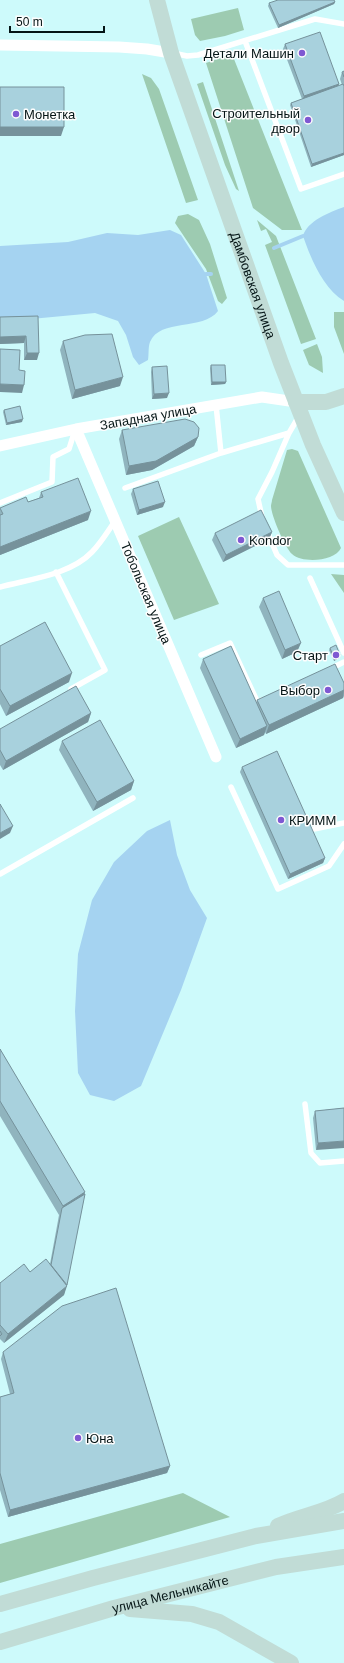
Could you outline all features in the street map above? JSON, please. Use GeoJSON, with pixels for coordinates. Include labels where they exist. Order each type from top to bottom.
{"type":"FeatureCollection","features":[{"type":"Feature","properties":{"kind":"main road","name":"Дамбовская улица"},"geometry":{"type":"LineString","coordinates":[[158,0],[171,53],[248,273],[298,408],[344,513]]}},
{"type":"Feature","properties":{"kind":"main road"},"geometry":{"type":"LineString","coordinates":[[298,408],[326,402],[344,396]]}},
{"type":"Feature","properties":{"kind":"main road"},"geometry":{"type":"LineString","coordinates":[[256,1536],[293,1519],[336,1506],[344,1501]]}},
{"type":"Feature","properties":{"kind":"main road"},"geometry":{"type":"LineString","coordinates":[[0,1604],[93,1578],[256,1536],[344,1521]]}},
{"type":"Feature","properties":{"kind":"main road","name":"улица Мельникайте"},"geometry":{"type":"LineString","coordinates":[[0,1642],[114,1608],[276,1567],[344,1557]]}},
{"type":"Feature","properties":{"kind":"main road"},"geometry":{"type":"LineString","coordinates":[[114,1608],[192,1614],[219,1622],[291,1663]]}},
{"type":"Feature","properties":{"kind":"street"},"geometry":{"type":"LineString","coordinates":[[0,45],[119,47],[147,49],[171,53]]}},
{"type":"Feature","properties":{"kind":"street","name":"Западная улица"},"geometry":{"type":"LineString","coordinates":[[0,446],[76,429],[262,397],[298,408]]}},
{"type":"Feature","properties":{"kind":"street","name":"Тобольская улица"},"geometry":{"type":"LineString","coordinates":[[76,429],[216,758]]}},
{"type":"Feature","properties":{"kind":"lane"},"geometry":{"type":"LineString","coordinates":[[171,53],[187,56],[198,55],[315,19],[344,24]]}},
{"type":"Feature","properties":{"kind":"lane"},"geometry":{"type":"LineString","coordinates":[[245,41],[301,189],[344,174]]}},
{"type":"Feature","properties":{"kind":"lane"},"geometry":{"type":"LineString","coordinates":[[216,405],[221,453]]}},
{"type":"Feature","properties":{"kind":"lane"},"geometry":{"type":"LineString","coordinates":[[298,408],[272,472],[258,498],[262,516],[277,555],[288,565],[344,565]]}},
{"type":"Feature","properties":{"kind":"lane"},"geometry":{"type":"LineString","coordinates":[[0,502],[52,482],[53,457],[69,449],[76,429]]}},
{"type":"Feature","properties":{"kind":"lane"},"geometry":{"type":"LineString","coordinates":[[125,488],[221,453],[289,433]]}},
{"type":"Feature","properties":{"kind":"lane"},"geometry":{"type":"LineString","coordinates":[[0,587],[56,572],[75,564],[92,553],[115,521]]}},
{"type":"Feature","properties":{"kind":"lane"},"geometry":{"type":"LineString","coordinates":[[56,572],[105,670],[66,693]]}},
{"type":"Feature","properties":{"kind":"lane"},"geometry":{"type":"LineString","coordinates":[[310,578],[344,654]]}},
{"type":"Feature","properties":{"kind":"lane"},"geometry":{"type":"LineString","coordinates":[[201,655],[230,643],[258,702],[265,699]]}},
{"type":"Feature","properties":{"kind":"lane"},"geometry":{"type":"LineString","coordinates":[[322,672],[344,662]]}},
{"type":"Feature","properties":{"kind":"lane"},"geometry":{"type":"LineString","coordinates":[[231,787],[278,890],[329,866],[344,844]]}},
{"type":"Feature","properties":{"kind":"lane"},"geometry":{"type":"LineString","coordinates":[[0,874],[133,798]]}},
{"type":"Feature","properties":{"kind":"lane"},"geometry":{"type":"LineString","coordinates":[[314,829],[344,823]]}},
{"type":"Feature","properties":{"kind":"lane"},"geometry":{"type":"LineString","coordinates":[[305,1104],[311,1153],[320,1163],[344,1161]]}},
{"type":"Feature","properties":{"kind":"green space"},"geometry":{"type":"Polygon","coordinates":[[[238,8],[244,30],[225,36],[200,41],[195,35],[191,19],[238,8]]]}},
{"type":"Feature","properties":{"kind":"green space"},"geometry":{"type":"Polygon","coordinates":[[[232,54],[302,230],[282,230],[253,208],[206,63],[232,54]]]}},
{"type":"Feature","properties":{"kind":"green space"},"geometry":{"type":"Polygon","coordinates":[[[142,74],[151,78],[159,89],[198,200],[186,203],[142,74]]]}},
{"type":"Feature","properties":{"kind":"green space"},"geometry":{"type":"Polygon","coordinates":[[[203,82],[239,191],[236,189],[225,165],[197,84],[203,82]]]}},
{"type":"Feature","properties":{"kind":"green space"},"geometry":{"type":"Polygon","coordinates":[[[188,214],[199,220],[210,244],[227,298],[222,304],[218,301],[206,269],[175,223],[178,216],[188,214]]]}},
{"type":"Feature","properties":{"kind":"green space"},"geometry":{"type":"Polygon","coordinates":[[[257,220],[276,236],[316,339],[301,344],[265,245],[272,242],[266,229],[261,231],[257,220]]]}},
{"type":"Feature","properties":{"kind":"green space"},"geometry":{"type":"Polygon","coordinates":[[[334,312],[344,312],[344,354],[334,327],[334,312]]]}},
{"type":"Feature","properties":{"kind":"green space"},"geometry":{"type":"Polygon","coordinates":[[[317,344],[322,357],[323,373],[309,365],[303,350],[317,344]]]}},
{"type":"Feature","properties":{"kind":"green space"},"geometry":{"type":"Polygon","coordinates":[[[292,449],[298,451],[341,548],[332,556],[318,560],[311,560],[303,559],[292,554],[282,539],[273,516],[271,506],[272,500],[287,450],[292,449]]]}},
{"type":"Feature","properties":{"kind":"green space"},"geometry":{"type":"Polygon","coordinates":[[[179,517],[219,604],[174,620],[138,536],[179,517]]]}},
{"type":"Feature","properties":{"kind":"green space"},"geometry":{"type":"Polygon","coordinates":[[[331,574],[344,575],[344,593],[331,574]]]}},
{"type":"Feature","properties":{"kind":"green space"},"geometry":{"type":"Polygon","coordinates":[[[183,1493],[230,1517],[0,1583],[0,1544],[183,1493]]]}},
{"type":"Feature","properties":{"kind":"water"},"geometry":{"type":"Polygon","coordinates":[[[344,207],[344,301],[330,289],[324,281],[314,263],[303,236],[305,231],[314,222],[326,214],[344,207]]]}},
{"type":"Feature","properties":{"kind":"water"},"geometry":{"type":"Polygon","coordinates":[[[170,230],[181,235],[206,274],[218,311],[211,317],[202,321],[172,327],[155,335],[149,344],[148,360],[139,365],[133,357],[126,335],[118,321],[95,313],[31,319],[0,318],[0,246],[68,242],[107,233],[138,235],[170,230]]]}},
{"type":"Feature","properties":{"kind":"water"},"geometry":{"type":"Polygon","coordinates":[[[170,820],[177,855],[190,890],[207,918],[181,990],[141,1086],[114,1101],[90,1095],[78,1073],[75,1011],[78,954],[92,900],[114,862],[147,831],[170,820]]]}},
{"type":"Feature","properties":{"kind":"building"},"geometry":{"type":"Polygon","coordinates":[[[278,0],[334,0],[335,2],[279,25],[269,3],[278,0]]]}},
{"type":"Feature","properties":{"kind":"building"},"geometry":{"type":"Polygon","coordinates":[[[320,32],[339,84],[304,96],[285,44],[320,32]]]}},
{"type":"Feature","properties":{"kind":"building"},"geometry":{"type":"Polygon","coordinates":[[[343,84],[344,153],[312,164],[291,103],[343,84]]]}},
{"type":"Feature","properties":{"kind":"building"},"geometry":{"type":"Polygon","coordinates":[[[0,87],[64,87],[64,127],[0,127],[0,87]]]}},
{"type":"Feature","properties":{"kind":"building"},"geometry":{"type":"Polygon","coordinates":[[[38,316],[39,353],[27,353],[26,336],[0,337],[0,317],[38,316]]]}},
{"type":"Feature","properties":{"kind":"building"},"geometry":{"type":"Polygon","coordinates":[[[112,334],[123,377],[75,390],[63,341],[85,335],[112,334]]]}},
{"type":"Feature","properties":{"kind":"building"},"geometry":{"type":"Polygon","coordinates":[[[0,349],[20,350],[19,370],[25,371],[24,385],[0,384],[0,349]]]}},
{"type":"Feature","properties":{"kind":"building"},"geometry":{"type":"Polygon","coordinates":[[[211,365],[225,365],[226,382],[212,382],[211,365]]]}},
{"type":"Feature","properties":{"kind":"building"},"geometry":{"type":"Polygon","coordinates":[[[167,366],[169,393],[154,394],[152,367],[167,366]]]}},
{"type":"Feature","properties":{"kind":"building"},"geometry":{"type":"Polygon","coordinates":[[[20,406],[23,419],[7,423],[4,410],[20,406]]]}},
{"type":"Feature","properties":{"kind":"building"},"geometry":{"type":"Polygon","coordinates":[[[185,419],[194,422],[199,428],[198,437],[156,461],[129,466],[122,430],[185,419]]]}},
{"type":"Feature","properties":{"kind":"building"},"geometry":{"type":"Polygon","coordinates":[[[78,478],[91,511],[0,547],[0,515],[3,514],[0,508],[26,497],[28,502],[43,497],[41,492],[78,478]]]}},
{"type":"Feature","properties":{"kind":"building"},"geometry":{"type":"Polygon","coordinates":[[[158,481],[165,502],[139,510],[133,489],[158,481]]]}},
{"type":"Feature","properties":{"kind":"building","name":"Kondor"},"geometry":{"type":"Polygon","coordinates":[[[261,510],[272,532],[226,555],[215,533],[261,510]]]}},
{"type":"Feature","properties":{"kind":"building"},"geometry":{"type":"Polygon","coordinates":[[[279,591],[301,643],[285,650],[263,598],[279,591]]]}},
{"type":"Feature","properties":{"kind":"building"},"geometry":{"type":"Polygon","coordinates":[[[45,622],[72,673],[10,706],[0,689],[0,646],[45,622]]]}},
{"type":"Feature","properties":{"kind":"building"},"geometry":{"type":"Polygon","coordinates":[[[336,645],[340,655],[334,658],[330,648],[336,645]]]}},
{"type":"Feature","properties":{"kind":"building"},"geometry":{"type":"Polygon","coordinates":[[[231,646],[267,726],[240,739],[203,659],[231,646]]]}},
{"type":"Feature","properties":{"kind":"building"},"geometry":{"type":"Polygon","coordinates":[[[335,664],[344,683],[344,690],[269,725],[257,700],[335,664]]]}},
{"type":"Feature","properties":{"kind":"building"},"geometry":{"type":"Polygon","coordinates":[[[76,686],[91,713],[6,761],[0,750],[0,729],[76,686]]]}},
{"type":"Feature","properties":{"kind":"building"},"geometry":{"type":"Polygon","coordinates":[[[100,720],[134,781],[97,802],[62,741],[100,720]]]}},
{"type":"Feature","properties":{"kind":"building"},"geometry":{"type":"Polygon","coordinates":[[[277,751],[325,858],[290,874],[242,767],[277,751]]]}},
{"type":"Feature","properties":{"kind":"building"},"geometry":{"type":"Polygon","coordinates":[[[0,804],[13,826],[0,833],[0,804]]]}},
{"type":"Feature","properties":{"kind":"building"},"geometry":{"type":"Polygon","coordinates":[[[0,1049],[85,1192],[63,1206],[0,1101],[0,1049]]]}},
{"type":"Feature","properties":{"kind":"building"},"geometry":{"type":"Polygon","coordinates":[[[344,1108],[344,1141],[318,1143],[315,1111],[344,1108]]]}},
{"type":"Feature","properties":{"kind":"building"},"geometry":{"type":"Polygon","coordinates":[[[85,1194],[67,1285],[51,1265],[62,1208],[85,1194]]]}},
{"type":"Feature","properties":{"kind":"building"},"geometry":{"type":"Polygon","coordinates":[[[46,1259],[67,1286],[8,1334],[0,1325],[0,1283],[24,1264],[30,1272],[46,1259]]]}},
{"type":"Feature","properties":{"kind":"building","name":"Юна"},"geometry":{"type":"Polygon","coordinates":[[[116,1288],[170,1466],[10,1510],[0,1473],[0,1397],[14,1393],[3,1352],[62,1306],[116,1288]]]}},
{"type":"Feature","properties":{"kind":"waterway"},"geometry":{"type":"LineString","coordinates":[[274,248],[303,236]]}},
{"type":"Feature","properties":{"kind":"waterway"},"geometry":{"type":"LineString","coordinates":[[206,274],[211,274]]}},
{"type":"Feature","properties":{"kind":"place","name":"Детали Машин"},"geometry":{"type":"Point","coordinates":[302,53]}},
{"type":"Feature","properties":{"kind":"place","name":"Монетка"},"geometry":{"type":"Point","coordinates":[16,114]}},
{"type":"Feature","properties":{"kind":"place","name":"Строительный двор"},"geometry":{"type":"Point","coordinates":[308,120]}},
{"type":"Feature","properties":{"kind":"place","name":"Kondor"},"geometry":{"type":"Point","coordinates":[241,540]}},
{"type":"Feature","properties":{"kind":"place","name":"Старт"},"geometry":{"type":"Point","coordinates":[336,655]}},
{"type":"Feature","properties":{"kind":"place","name":"Выбор"},"geometry":{"type":"Point","coordinates":[328,690]}},
{"type":"Feature","properties":{"kind":"place","name":"КРИММ"},"geometry":{"type":"Point","coordinates":[281,820]}},
{"type":"Feature","properties":{"kind":"place","name":"Юна"},"geometry":{"type":"Point","coordinates":[78,1438]}}]}
